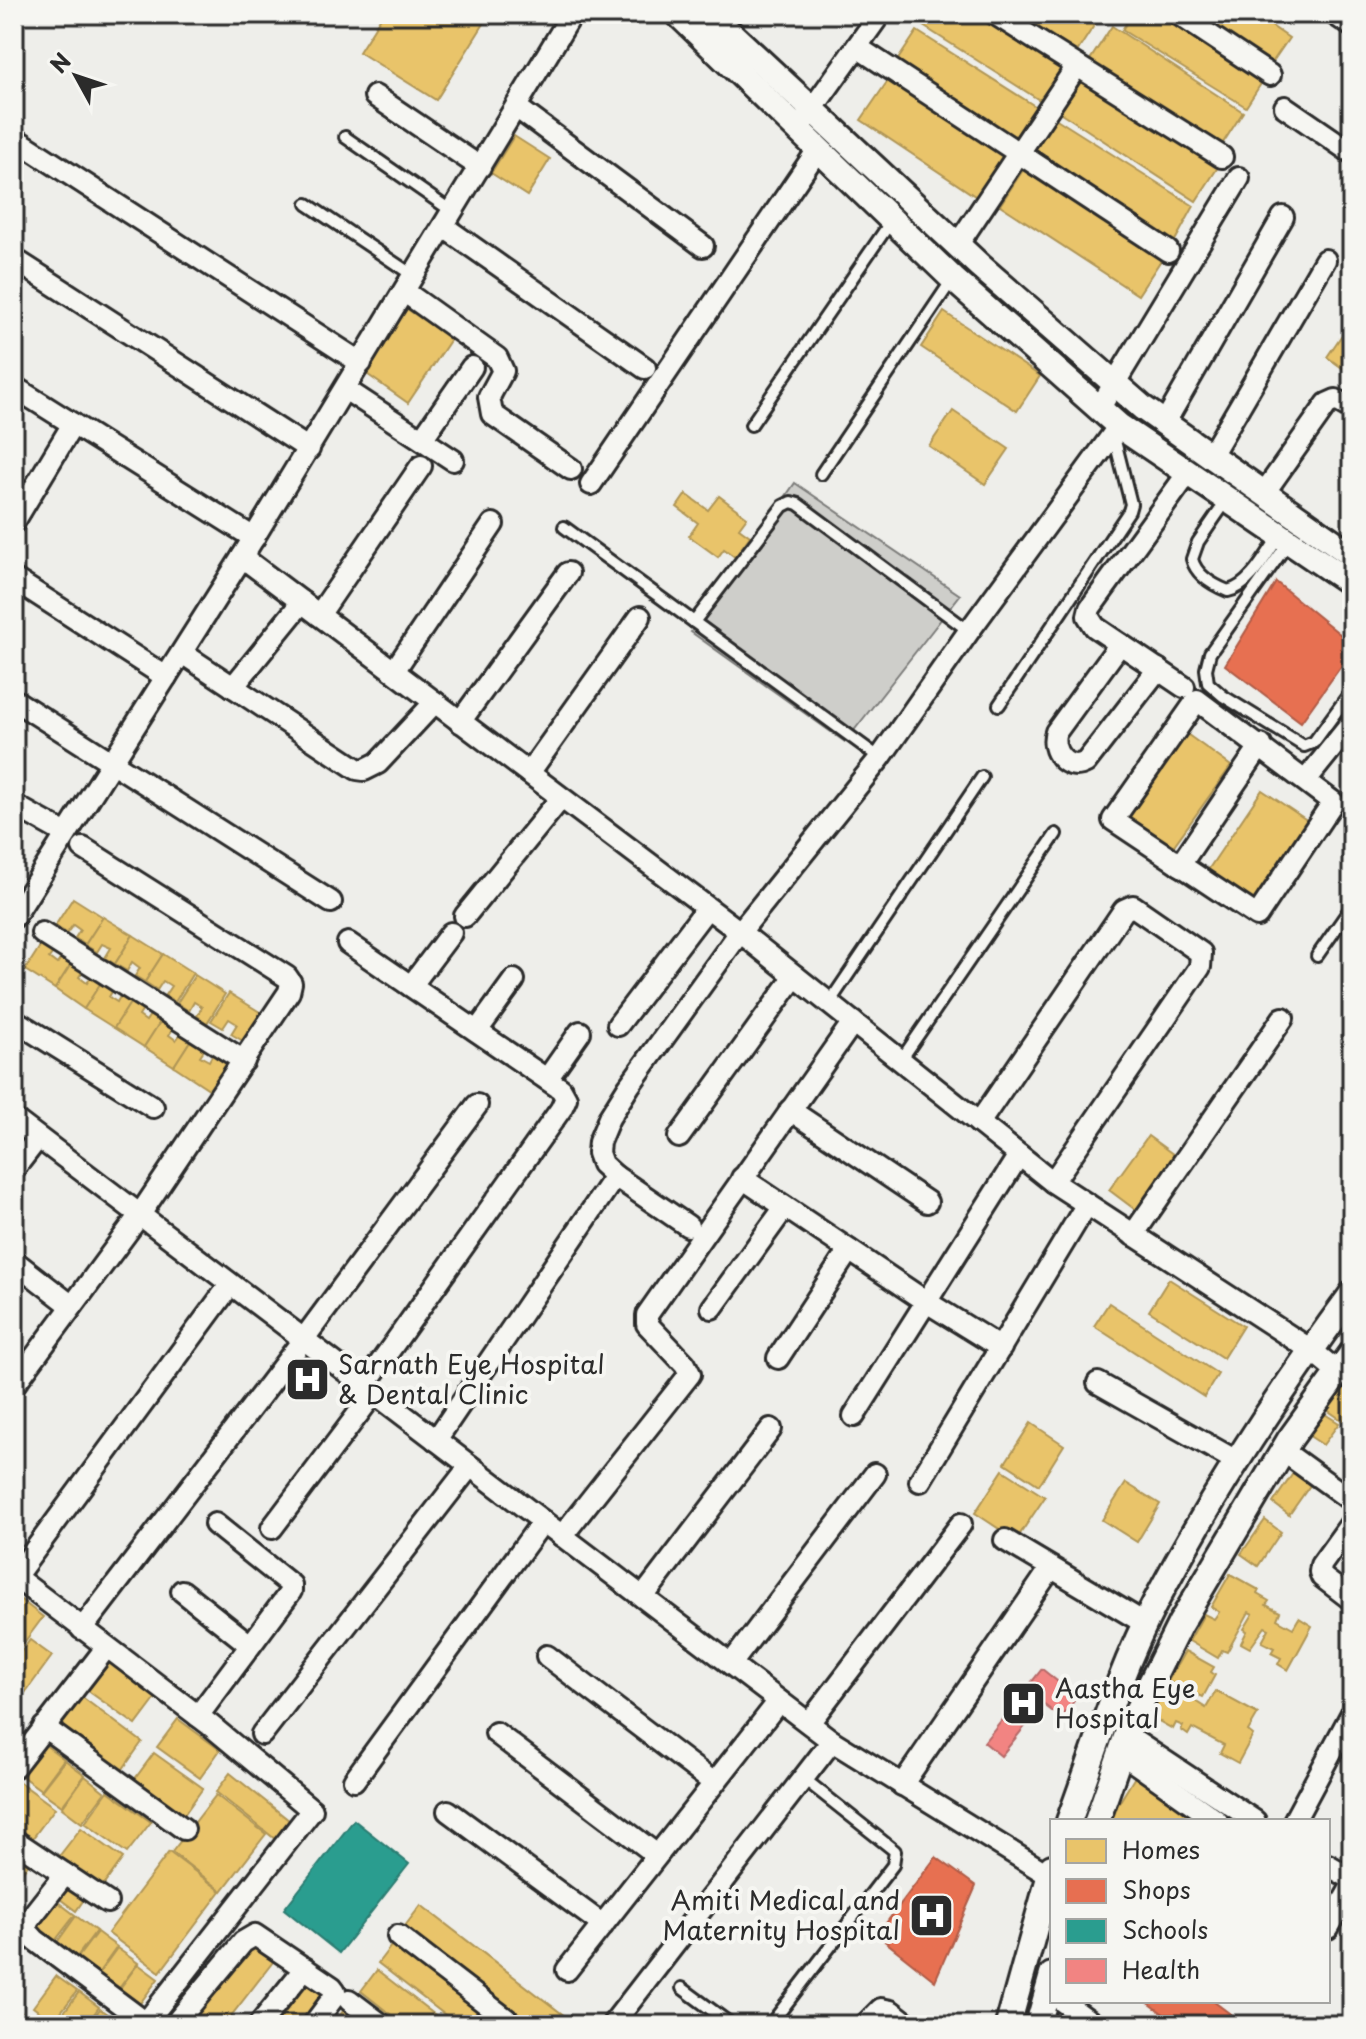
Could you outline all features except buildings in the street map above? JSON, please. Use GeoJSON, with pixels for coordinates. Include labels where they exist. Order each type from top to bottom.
{"type":"FeatureCollection","features":[{"type":"Feature","properties":{"kind":"street"},"geometry":{"type":"LineString","coordinates":[[14,917],[309,449],[572,14]]}},
{"type":"Feature","properties":{"kind":"street"},"geometry":{"type":"LineString","coordinates":[[678,14],[953,279],[1099,409],[1116,429],[1188,473],[1352,584]]}},
{"type":"Feature","properties":{"kind":"street"},"geometry":{"type":"LineString","coordinates":[[710,14],[958,244],[1115,383],[1210,457],[1350,550]]}},
{"type":"Feature","properties":{"kind":"street"},"geometry":{"type":"LineString","coordinates":[[798,129],[880,14]]}},
{"type":"Feature","properties":{"kind":"street"},"geometry":{"type":"LineString","coordinates":[[995,14],[1222,157]]}},
{"type":"Feature","properties":{"kind":"street"},"geometry":{"type":"LineString","coordinates":[[1178,14],[1270,75]]}},
{"type":"Feature","properties":{"kind":"street"},"geometry":{"type":"LineString","coordinates":[[1334,14],[1352,26]]}},
{"type":"Feature","properties":{"kind":"street"},"geometry":{"type":"LineString","coordinates":[[857,47],[1168,251]]}},
{"type":"Feature","properties":{"kind":"street"},"geometry":{"type":"LineString","coordinates":[[958,244],[1077,66]]}},
{"type":"Feature","properties":{"kind":"street"},"geometry":{"type":"LineString","coordinates":[[375,96],[480,167]]}},
{"type":"Feature","properties":{"kind":"street"},"geometry":{"type":"LineString","coordinates":[[516,107],[703,246]]}},
{"type":"Feature","properties":{"kind":"street"},"geometry":{"type":"LineString","coordinates":[[1285,107],[1352,153]]}},
{"type":"Feature","properties":{"kind":"street"},"geometry":{"type":"LineString","coordinates":[[14,138],[361,363]]}},
{"type":"Feature","properties":{"kind":"street"},"geometry":{"type":"LineString","coordinates":[[591,484],[819,148]]}},
{"type":"Feature","properties":{"kind":"street"},"geometry":{"type":"LineString","coordinates":[[1099,409],[1239,178]]}},
{"type":"Feature","properties":{"kind":"street"},"geometry":{"type":"LineString","coordinates":[[1164,424],[1283,217]]}},
{"type":"Feature","properties":{"kind":"street"},"geometry":{"type":"LineString","coordinates":[[448,220],[645,368]]}},
{"type":"Feature","properties":{"kind":"street"},"geometry":{"type":"LineString","coordinates":[[14,259],[309,449]]}},
{"type":"Feature","properties":{"kind":"street"},"geometry":{"type":"LineString","coordinates":[[1210,457],[1325,260]]}},
{"type":"Feature","properties":{"kind":"street"},"geometry":{"type":"LineString","coordinates":[[410,284],[497,358],[503,371],[489,397],[492,414],[571,469]]}},
{"type":"Feature","properties":{"kind":"street"},"geometry":{"type":"LineString","coordinates":[[422,439],[472,367]]}},
{"type":"Feature","properties":{"kind":"street"},"geometry":{"type":"LineString","coordinates":[[14,387],[254,538]]}},
{"type":"Feature","properties":{"kind":"street"},"geometry":{"type":"LineString","coordinates":[[345,389],[453,460]]}},
{"type":"Feature","properties":{"kind":"street"},"geometry":{"type":"LineString","coordinates":[[1264,493],[1327,404],[1336,400],[1352,409]]}},
{"type":"Feature","properties":{"kind":"street"},"geometry":{"type":"LineString","coordinates":[[14,522],[73,424]]}},
{"type":"Feature","properties":{"kind":"street"},"geometry":{"type":"LineString","coordinates":[[688,1226],[602,1164],[598,1153],[599,1142],[609,1118],[740,932],[880,758],[1116,429]]}},
{"type":"Feature","properties":{"kind":"street"},"geometry":{"type":"LineString","coordinates":[[319,615],[421,466]]}},
{"type":"Feature","properties":{"kind":"street"},"geometry":{"type":"LineString","coordinates":[[1184,687],[1095,627],[1088,616],[1090,608],[1188,473]]}},
{"type":"Feature","properties":{"kind":"street"},"geometry":{"type":"LineString","coordinates":[[394,671],[493,524]]}},
{"type":"Feature","properties":{"kind":"street"},"geometry":{"type":"LineString","coordinates":[[242,557],[740,932],[1053,1182],[1311,1350],[1345,1362],[1283,1451],[1180,1624],[1124,1744],[1098,1819]]}},
{"type":"Feature","properties":{"kind":"street"},"geometry":{"type":"LineString","coordinates":[[460,722],[568,573]]}},
{"type":"Feature","properties":{"kind":"street"},"geometry":{"type":"LineString","coordinates":[[14,579],[166,677]]}},
{"type":"Feature","properties":{"kind":"street"},"geometry":{"type":"LineString","coordinates":[[233,687],[302,602]]}},
{"type":"Feature","properties":{"kind":"street"},"geometry":{"type":"LineString","coordinates":[[529,773],[640,617]]}},
{"type":"Feature","properties":{"kind":"street"},"geometry":{"type":"LineString","coordinates":[[1120,644],[1056,732],[1054,746],[1058,755],[1072,765],[1080,766],[1086,762],[1158,669]]}},
{"type":"Feature","properties":{"kind":"street"},"geometry":{"type":"LineString","coordinates":[[182,653],[357,769],[364,770],[378,763],[435,702]]}},
{"type":"Feature","properties":{"kind":"street"},"geometry":{"type":"LineString","coordinates":[[14,700],[331,902]]}},
{"type":"Feature","properties":{"kind":"street"},"geometry":{"type":"LineString","coordinates":[[1197,700],[1306,780],[1333,802],[1257,916],[1113,820],[1197,700]]}},
{"type":"Feature","properties":{"kind":"street"},"geometry":{"type":"LineString","coordinates":[[1306,780],[1352,723]]}},
{"type":"Feature","properties":{"kind":"street"},"geometry":{"type":"LineString","coordinates":[[1180,865],[1261,745]]}},
{"type":"Feature","properties":{"kind":"street"},"geometry":{"type":"LineString","coordinates":[[465,916],[561,798]]}},
{"type":"Feature","properties":{"kind":"street"},"geometry":{"type":"LineString","coordinates":[[14,805],[66,834]]}},
{"type":"Feature","properties":{"kind":"street"},"geometry":{"type":"LineString","coordinates":[[14,1385],[139,1216],[244,1061],[289,992],[291,983],[287,977],[83,848]]}},
{"type":"Feature","properties":{"kind":"street"},"geometry":{"type":"LineString","coordinates":[[979,1123],[1124,910],[1133,906],[1201,953],[1200,967],[1053,1182]]}},
{"type":"Feature","properties":{"kind":"street"},"geometry":{"type":"LineString","coordinates":[[618,1025],[707,908]]}},
{"type":"Feature","properties":{"kind":"street"},"geometry":{"type":"LineString","coordinates":[[42,933],[244,1061]]}},
{"type":"Feature","properties":{"kind":"street"},"geometry":{"type":"LineString","coordinates":[[411,986],[451,933]]}},
{"type":"Feature","properties":{"kind":"street"},"geometry":{"type":"LineString","coordinates":[[272,1528],[566,1098],[561,1089],[547,1079],[348,943]]}},
{"type":"Feature","properties":{"kind":"street"},"geometry":{"type":"LineString","coordinates":[[679,1137],[795,976]]}},
{"type":"Feature","properties":{"kind":"street"},"geometry":{"type":"LineString","coordinates":[[477,1031],[514,980]]}},
{"type":"Feature","properties":{"kind":"street"},"geometry":{"type":"LineString","coordinates":[[1133,1235],[1283,1018]]}},
{"type":"Feature","properties":{"kind":"street"},"geometry":{"type":"LineString","coordinates":[[14,1020],[153,1107]]}},
{"type":"Feature","properties":{"kind":"street"},"geometry":{"type":"LineString","coordinates":[[562,1536],[687,1381],[689,1369],[645,1320],[853,1022]]}},
{"type":"Feature","properties":{"kind":"street"},"geometry":{"type":"LineString","coordinates":[[547,1079],[580,1032]]}},
{"type":"Feature","properties":{"kind":"street"},"geometry":{"type":"LineString","coordinates":[[82,1629],[303,1340],[477,1105]]}},
{"type":"Feature","properties":{"kind":"street"},"geometry":{"type":"LineString","coordinates":[[790,1110],[927,1202]]}},
{"type":"Feature","properties":{"kind":"street"},"geometry":{"type":"LineString","coordinates":[[14,1119],[832,1741],[1050,1872]]}},
{"type":"Feature","properties":{"kind":"street"},"geometry":{"type":"LineString","coordinates":[[14,1169],[38,1138]]}},
{"type":"Feature","properties":{"kind":"street"},"geometry":{"type":"LineString","coordinates":[[854,1416],[1019,1155]]}},
{"type":"Feature","properties":{"kind":"street"},"geometry":{"type":"LineString","coordinates":[[436,1440],[615,1176]]}},
{"type":"Feature","properties":{"kind":"street"},"geometry":{"type":"LineString","coordinates":[[742,1178],[925,1301],[1001,1348]]}},
{"type":"Feature","properties":{"kind":"street"},"geometry":{"type":"LineString","coordinates":[[920,1481],[1087,1204]]}},
{"type":"Feature","properties":{"kind":"street"},"geometry":{"type":"LineString","coordinates":[[712,1308],[785,1207]]}},
{"type":"Feature","properties":{"kind":"street"},"geometry":{"type":"LineString","coordinates":[[778,1358],[849,1250]]}},
{"type":"Feature","properties":{"kind":"street"},"geometry":{"type":"LineString","coordinates":[[14,1261],[72,1306]]}},
{"type":"Feature","properties":{"kind":"street"},"geometry":{"type":"LineString","coordinates":[[65,1874],[28,1921],[26,1930],[145,2024],[312,1810],[198,1716],[17,1584],[230,1285]]}},
{"type":"Feature","properties":{"kind":"street"},"geometry":{"type":"LineString","coordinates":[[1070,1819],[1116,1693],[1163,1589],[1238,1462],[1311,1350],[1352,1294]]}},
{"type":"Feature","properties":{"kind":"street"},"geometry":{"type":"LineString","coordinates":[[1098,1383],[1238,1462]]}},
{"type":"Feature","properties":{"kind":"street"},"geometry":{"type":"LineString","coordinates":[[643,1597],[771,1429]]}},
{"type":"Feature","properties":{"kind":"street"},"geometry":{"type":"LineString","coordinates":[[1283,1451],[1351,1498]]}},
{"type":"Feature","properties":{"kind":"street"},"geometry":{"type":"LineString","coordinates":[[262,1734],[470,1466]]}},
{"type":"Feature","properties":{"kind":"street"},"geometry":{"type":"LineString","coordinates":[[731,1664],[875,1474]]}},
{"type":"Feature","properties":{"kind":"street"},"geometry":{"type":"LineString","coordinates":[[354,1780],[543,1521]]}},
{"type":"Feature","properties":{"kind":"street"},"geometry":{"type":"LineString","coordinates":[[1352,1522],[1321,1565],[1320,1572],[1322,1577],[1352,1600]]}},
{"type":"Feature","properties":{"kind":"street"},"geometry":{"type":"LineString","coordinates":[[198,1716],[291,1591],[291,1585],[215,1524]]}},
{"type":"Feature","properties":{"kind":"street"},"geometry":{"type":"LineString","coordinates":[[809,1723],[961,1524]]}},
{"type":"Feature","properties":{"kind":"street"},"geometry":{"type":"LineString","coordinates":[[1005,1540],[1146,1624]]}},
{"type":"Feature","properties":{"kind":"street"},"geometry":{"type":"LineString","coordinates":[[902,1785],[1051,1568]]}},
{"type":"Feature","properties":{"kind":"street"},"geometry":{"type":"LineString","coordinates":[[182,1591],[250,1645]]}},
{"type":"Feature","properties":{"kind":"street"},"geometry":{"type":"LineString","coordinates":[[14,1767],[106,1648]]}},
{"type":"Feature","properties":{"kind":"street"},"geometry":{"type":"LineString","coordinates":[[547,1656],[714,1783]]}},
{"type":"Feature","properties":{"kind":"street"},"geometry":{"type":"LineString","coordinates":[[567,1970],[779,1701]]}},
{"type":"Feature","properties":{"kind":"street"},"geometry":{"type":"LineString","coordinates":[[1295,1819],[1352,1713]]}},
{"type":"Feature","properties":{"kind":"street"},"geometry":{"type":"LineString","coordinates":[[44,1727],[184,1829]]}},
{"type":"Feature","properties":{"kind":"street"},"geometry":{"type":"LineString","coordinates":[[496,1733],[657,1855]]}},
{"type":"Feature","properties":{"kind":"street"},"geometry":{"type":"LineString","coordinates":[[624,2020],[832,1741]]}},
{"type":"Feature","properties":{"kind":"street"},"geometry":{"type":"LineString","coordinates":[[1124,1744],[1215,1819]]}},
{"type":"Feature","properties":{"kind":"street"},"geometry":{"type":"LineString","coordinates":[[1124,1744],[1252,1819]]}},
{"type":"Feature","properties":{"kind":"street"},"geometry":{"type":"LineString","coordinates":[[448,1811],[603,1925]]}},
{"type":"Feature","properties":{"kind":"street"},"geometry":{"type":"LineString","coordinates":[[14,1840],[107,1902]]}},
{"type":"Feature","properties":{"kind":"street"},"geometry":{"type":"LineString","coordinates":[[1330,1866],[1352,1879]]}},
{"type":"Feature","properties":{"kind":"street"},"geometry":{"type":"LineString","coordinates":[[1008,2025],[1050,1877]]}},
{"type":"Feature","properties":{"kind":"street"},"geometry":{"type":"LineString","coordinates":[[1330,1924],[1352,1886]]}},
{"type":"Feature","properties":{"kind":"street"},"geometry":{"type":"LineString","coordinates":[[160,2005],[183,2022],[248,1937],[255,1935],[335,1991],[334,1997],[313,2025]]}},
{"type":"Feature","properties":{"kind":"street"},"geometry":{"type":"LineString","coordinates":[[398,1936],[514,2025]]}},
{"type":"Feature","properties":{"kind":"street"},"geometry":{"type":"LineString","coordinates":[[259,2025],[305,1968]]}},
{"type":"Feature","properties":{"kind":"street"},"geometry":{"type":"LineString","coordinates":[[1024,1973],[1050,1988]]}},
{"type":"Feature","properties":{"kind":"street"},"geometry":{"type":"LineString","coordinates":[[1038,2025],[1050,1999]]}},
{"type":"Feature","properties":{"kind":"street"},"geometry":{"type":"LineString","coordinates":[[349,2000],[382,2025]]}},
{"type":"Feature","properties":{"kind":"street"},"geometry":{"type":"LineString","coordinates":[[1069,2003],[1095,2025]]}},
{"type":"Feature","properties":{"kind":"street"},"geometry":{"type":"LineString","coordinates":[[865,2025],[881,2009],[891,2011],[909,2025]]}},
{"type":"Feature","properties":{"kind":"lane"},"geometry":{"type":"LineString","coordinates":[[345,137],[448,220]]}},
{"type":"Feature","properties":{"kind":"lane"},"geometry":{"type":"LineString","coordinates":[[307,204],[410,284]]}},
{"type":"Feature","properties":{"kind":"lane"},"geometry":{"type":"LineString","coordinates":[[751,425],[892,220]]}},
{"type":"Feature","properties":{"kind":"lane"},"geometry":{"type":"LineString","coordinates":[[821,474],[953,279]]}},
{"type":"Feature","properties":{"kind":"lane"},"geometry":{"type":"LineString","coordinates":[[999,705],[1129,511],[1130,497],[1116,429]]}},
{"type":"Feature","properties":{"kind":"lane"},"geometry":{"type":"LineString","coordinates":[[1227,500],[1198,542],[1192,559],[1198,573],[1208,580],[1228,591],[1235,590],[1284,539]]}},
{"type":"Feature","properties":{"kind":"lane"},"geometry":{"type":"LineString","coordinates":[[694,622],[783,506],[791,502],[798,504],[969,631]]}},
{"type":"Feature","properties":{"kind":"lane"},"geometry":{"type":"LineString","coordinates":[[564,527],[880,758]]}},
{"type":"Feature","properties":{"kind":"lane"},"geometry":{"type":"LineString","coordinates":[[1284,539],[1210,653],[1206,669],[1208,683],[1223,696],[1304,746],[1314,742],[1352,690]]}},
{"type":"Feature","properties":{"kind":"lane"},"geometry":{"type":"LineString","coordinates":[[829,1003],[982,777]]}},
{"type":"Feature","properties":{"kind":"lane"},"geometry":{"type":"LineString","coordinates":[[901,1060],[1056,834]]}},
{"type":"Feature","properties":{"kind":"lane"},"geometry":{"type":"LineString","coordinates":[[1317,956],[1352,906]]}},
{"type":"Feature","properties":{"kind":"lane"},"geometry":{"type":"LineString","coordinates":[[770,2025],[893,1865],[895,1851],[803,1778]]}},
{"type":"Feature","properties":{"kind":"lane"},"geometry":{"type":"LineString","coordinates":[[682,1988],[732,2025]]}},
{"type":"Feature","properties":{"kind":"shaded area"},"geometry":{"type":"Polygon","coordinates":[[[795,483],[960,595],[845,742],[691,632],[795,483]]]}},
{"type":"Feature","properties":{"kind":"place","name":"Sarnath Eye Hospital & Dental Clinic"},"geometry":{"type":"Point","coordinates":[307,1380]}},
{"type":"Feature","properties":{"kind":"place","name":"Aastha Eye Hospital"},"geometry":{"type":"Point","coordinates":[1024,1704]}},
{"type":"Feature","properties":{"kind":"place","name":"Amiti Medical and Maternity Hospital"},"geometry":{"type":"Point","coordinates":[931,1916]}}]}
